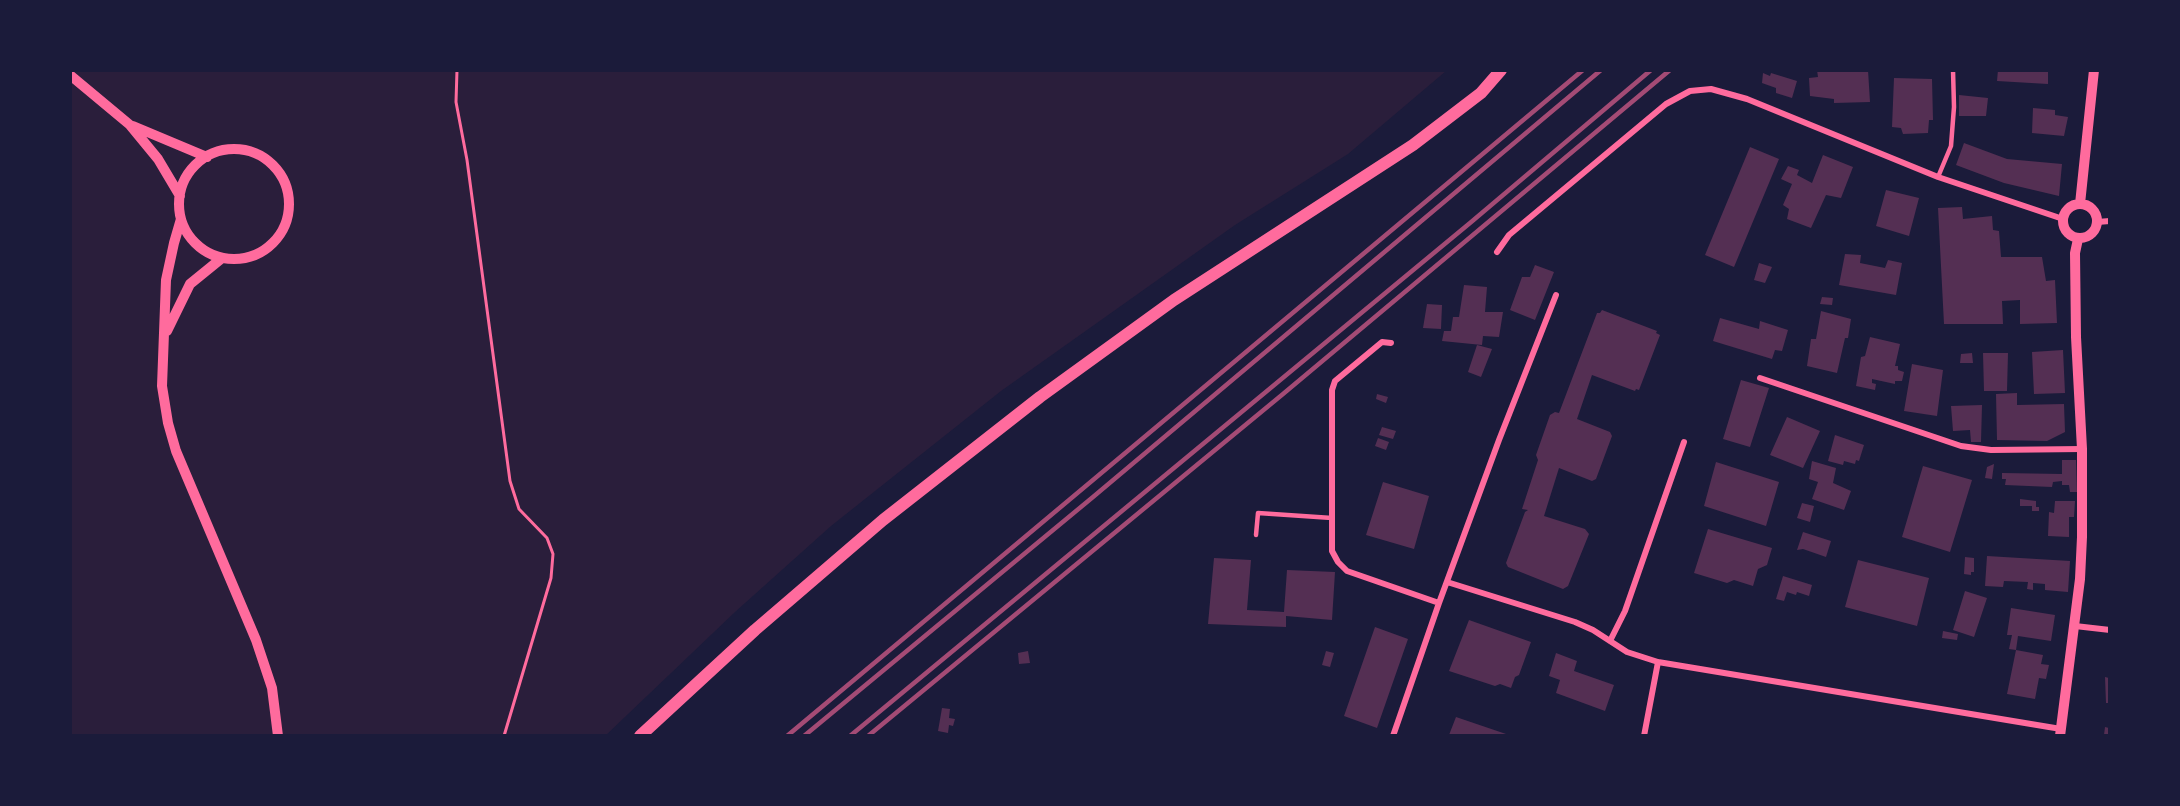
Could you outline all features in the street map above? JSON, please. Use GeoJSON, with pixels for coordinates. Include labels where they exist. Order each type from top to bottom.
{"type":"FeatureCollection","features":[{"type":"Feature","properties":{"kind":"main road"},"geometry":{"type":"LineString","coordinates":[[640,735],[755,630],[883,520],[1040,397],[1174,300],[1413,145],[1481,93],[1501,70]]}},
{"type":"Feature","properties":{"kind":"street"},"geometry":{"type":"LineString","coordinates":[[2080,204],[2094,70]]}},
{"type":"Feature","properties":{"kind":"street"},"geometry":{"type":"LineString","coordinates":[[70,75],[130,125],[158,159],[180,196]]}},
{"type":"Feature","properties":{"kind":"street"},"geometry":{"type":"LineString","coordinates":[[1497,252],[1509,235],[1666,104],[1690,91],[1711,89],[1747,99],[1938,177],[2062,219]]}},
{"type":"Feature","properties":{"kind":"street"},"geometry":{"type":"LineString","coordinates":[[130,125],[207,157]]}},
{"type":"Feature","properties":{"kind":"street"},"geometry":{"type":"LineString","coordinates":[[181,219],[192,240],[201,248],[222,258],[246,258],[272,244],[283,229],[287,219],[289,198],[281,176],[264,158],[242,150],[218,152],[207,157],[192,169],[182,186],[181,219],[166,280],[162,386],[176,451],[256,640],[272,688],[278,735]]}},
{"type":"Feature","properties":{"kind":"street"},"geometry":{"type":"LineString","coordinates":[[2080,204],[2091,208],[2097,222],[2091,234],[2078,238],[2068,234],[2062,219],[2071,206],[2080,204]]}},
{"type":"Feature","properties":{"kind":"street"},"geometry":{"type":"LineString","coordinates":[[2097,222],[2109,221]]}},
{"type":"Feature","properties":{"kind":"street"},"geometry":{"type":"LineString","coordinates":[[1447,582],[1575,622],[1593,630],[1627,652],[1658,662],[2061,732],[2080,579],[2082,449],[2076,337],[2075,253],[2078,238]]}},
{"type":"Feature","properties":{"kind":"street"},"geometry":{"type":"LineString","coordinates":[[165,334],[190,284],[222,258]]}},
{"type":"Feature","properties":{"kind":"street"},"geometry":{"type":"LineString","coordinates":[[1393,735],[1499,440],[1556,295]]}},
{"type":"Feature","properties":{"kind":"street"},"geometry":{"type":"LineString","coordinates":[[1391,343],[1382,342],[1335,381],[1332,390],[1332,551],[1347,571],[1439,603]]}},
{"type":"Feature","properties":{"kind":"street"},"geometry":{"type":"LineString","coordinates":[[1760,378],[1961,447],[1990,450],[2082,449]]}},
{"type":"Feature","properties":{"kind":"street"},"geometry":{"type":"LineString","coordinates":[[1610,641],[1625,611],[1684,442]]}},
{"type":"Feature","properties":{"kind":"street"},"geometry":{"type":"LineString","coordinates":[[2075,627],[2109,630]]}},
{"type":"Feature","properties":{"kind":"street"},"geometry":{"type":"LineString","coordinates":[[1644,735],[1658,662]]}},
{"type":"Feature","properties":{"kind":"lane"},"geometry":{"type":"LineString","coordinates":[[1938,177],[1951,146],[1954,107],[1953,70]]}},
{"type":"Feature","properties":{"kind":"lane"},"geometry":{"type":"LineString","coordinates":[[1256,535],[1258,513],[1332,518]]}},
{"type":"Feature","properties":{"kind":"path"},"geometry":{"type":"LineString","coordinates":[[457,70],[456,102],[467,160],[510,481],[519,509],[547,538],[553,554],[551,578],[504,735]]}},
{"type":"Feature","properties":{"kind":"shaded area"},"geometry":{"type":"Polygon","coordinates":[[[70,71],[1446,71],[1348,154],[1235,225],[1001,391],[831,526],[735,612],[605,736],[71,735],[70,71]]]}},
{"type":"Feature","properties":{"kind":"building"},"geometry":{"type":"Polygon","coordinates":[[[1817,70],[1868,70],[1870,102],[1834,103],[1834,99],[1810,96],[1809,78],[1818,77],[1817,70]]]}},
{"type":"Feature","properties":{"kind":"building"},"geometry":{"type":"Polygon","coordinates":[[[1998,70],[2048,70],[2048,84],[1997,81],[1998,70]]]}},
{"type":"Feature","properties":{"kind":"building"},"geometry":{"type":"Polygon","coordinates":[[[1763,73],[1770,76],[1771,73],[1797,81],[1792,98],[1776,93],[1776,88],[1762,83],[1763,73]]]}},
{"type":"Feature","properties":{"kind":"building"},"geometry":{"type":"Polygon","coordinates":[[[1894,78],[1932,79],[1933,120],[1929,120],[1928,133],[1903,134],[1901,128],[1892,127],[1894,78]]]}},
{"type":"Feature","properties":{"kind":"building"},"geometry":{"type":"Polygon","coordinates":[[[1959,95],[1988,98],[1986,116],[1959,116],[1959,95]]]}},
{"type":"Feature","properties":{"kind":"building"},"geometry":{"type":"Polygon","coordinates":[[[2033,108],[2055,110],[2055,115],[2068,117],[2064,136],[2032,133],[2033,108]]]}},
{"type":"Feature","properties":{"kind":"building"},"geometry":{"type":"Polygon","coordinates":[[[1964,143],[2007,159],[2062,164],[2059,196],[2004,183],[1956,165],[1964,143]]]}},
{"type":"Feature","properties":{"kind":"building"},"geometry":{"type":"Polygon","coordinates":[[[1750,147],[1779,159],[1734,267],[1705,255],[1750,147]]]}},
{"type":"Feature","properties":{"kind":"building"},"geometry":{"type":"Polygon","coordinates":[[[1823,155],[1853,167],[1841,198],[1826,195],[1811,228],[1787,219],[1789,209],[1783,205],[1792,184],[1781,179],[1788,166],[1799,170],[1797,175],[1812,183],[1823,155]]]}},
{"type":"Feature","properties":{"kind":"building"},"geometry":{"type":"Polygon","coordinates":[[[1886,190],[1919,198],[1909,236],[1876,226],[1886,190]]]}},
{"type":"Feature","properties":{"kind":"building"},"geometry":{"type":"Polygon","coordinates":[[[1962,207],[1963,219],[1992,216],[1993,230],[1999,231],[2001,257],[2042,257],[2046,281],[2055,280],[2057,323],[2020,324],[2020,300],[2002,301],[2003,324],[1944,324],[1938,208],[1962,207]]]}},
{"type":"Feature","properties":{"kind":"building"},"geometry":{"type":"Polygon","coordinates":[[[1845,254],[1861,255],[1860,263],[1885,268],[1888,260],[1902,263],[1896,295],[1839,285],[1845,254]]]}},
{"type":"Feature","properties":{"kind":"building"},"geometry":{"type":"Polygon","coordinates":[[[1759,263],[1772,267],[1765,283],[1754,280],[1759,263]]]}},
{"type":"Feature","properties":{"kind":"building"},"geometry":{"type":"Polygon","coordinates":[[[1535,265],[1554,272],[1535,320],[1510,310],[1522,277],[1530,277],[1535,265]]]}},
{"type":"Feature","properties":{"kind":"building"},"geometry":{"type":"Polygon","coordinates":[[[1464,285],[1487,287],[1485,312],[1503,312],[1499,337],[1483,336],[1482,345],[1442,341],[1444,331],[1451,331],[1453,317],[1459,317],[1464,285]]]}},
{"type":"Feature","properties":{"kind":"building"},"geometry":{"type":"Polygon","coordinates":[[[1822,297],[1833,298],[1832,305],[1820,304],[1822,297]]]}},
{"type":"Feature","properties":{"kind":"building"},"geometry":{"type":"Polygon","coordinates":[[[1427,304],[1442,305],[1441,329],[1423,328],[1427,304]]]}},
{"type":"Feature","properties":{"kind":"building"},"geometry":{"type":"Polygon","coordinates":[[[1602,310],[1657,331],[1656,333],[1660,335],[1639,390],[1635,391],[1592,375],[1577,419],[1610,432],[1612,436],[1596,479],[1592,481],[1559,468],[1544,516],[1585,529],[1589,534],[1568,586],[1563,589],[1508,567],[1506,563],[1525,512],[1528,510],[1522,509],[1538,460],[1536,455],[1550,415],[1555,412],[1559,413],[1597,313],[1602,310]]]}},
{"type":"Feature","properties":{"kind":"building"},"geometry":{"type":"Polygon","coordinates":[[[1821,311],[1851,319],[1848,338],[1845,338],[1837,373],[1807,366],[1811,339],[1816,339],[1821,311]]]}},
{"type":"Feature","properties":{"kind":"building"},"geometry":{"type":"Polygon","coordinates":[[[1720,318],[1759,329],[1760,321],[1788,330],[1782,351],[1775,350],[1772,359],[1713,341],[1720,318]]]}},
{"type":"Feature","properties":{"kind":"building"},"geometry":{"type":"Polygon","coordinates":[[[1870,337],[1900,344],[1895,366],[1904,372],[1902,381],[1895,381],[1895,384],[1872,379],[1872,383],[1876,384],[1875,390],[1856,386],[1861,357],[1865,356],[1870,337]]]}},
{"type":"Feature","properties":{"kind":"building"},"geometry":{"type":"Polygon","coordinates":[[[1477,345],[1492,349],[1481,377],[1468,372],[1477,345]]]}},
{"type":"Feature","properties":{"kind":"building"},"geometry":{"type":"Polygon","coordinates":[[[2063,350],[2065,393],[2034,394],[2032,352],[2063,350]]]}},
{"type":"Feature","properties":{"kind":"building"},"geometry":{"type":"Polygon","coordinates":[[[1972,353],[1973,363],[1960,363],[1961,354],[1972,353]]]}},
{"type":"Feature","properties":{"kind":"building"},"geometry":{"type":"Polygon","coordinates":[[[1983,353],[2008,353],[2007,391],[1984,391],[1983,353]]]}},
{"type":"Feature","properties":{"kind":"building"},"geometry":{"type":"Polygon","coordinates":[[[1912,364],[1943,370],[1937,416],[1904,411],[1912,364]]]}},
{"type":"Feature","properties":{"kind":"building"},"geometry":{"type":"Polygon","coordinates":[[[1741,380],[1769,388],[1750,447],[1723,439],[1741,380]]]}},
{"type":"Feature","properties":{"kind":"building"},"geometry":{"type":"Polygon","coordinates":[[[2017,393],[2017,405],[2064,404],[2065,432],[2047,441],[1997,440],[1996,394],[2017,393]]]}},
{"type":"Feature","properties":{"kind":"building"},"geometry":{"type":"Polygon","coordinates":[[[1377,394],[1388,397],[1386,403],[1376,399],[1377,394]]]}},
{"type":"Feature","properties":{"kind":"building"},"geometry":{"type":"Polygon","coordinates":[[[1982,405],[1981,442],[1971,442],[1970,430],[1953,431],[1951,406],[1982,405]]]}},
{"type":"Feature","properties":{"kind":"building"},"geometry":{"type":"Polygon","coordinates":[[[1787,417],[1820,431],[1803,468],[1770,455],[1787,417]]]}},
{"type":"Feature","properties":{"kind":"building"},"geometry":{"type":"Polygon","coordinates":[[[1382,427],[1396,431],[1393,439],[1379,435],[1382,427]]]}},
{"type":"Feature","properties":{"kind":"building"},"geometry":{"type":"Polygon","coordinates":[[[1835,435],[1864,445],[1859,461],[1856,460],[1855,464],[1844,461],[1843,465],[1828,461],[1835,435]]]}},
{"type":"Feature","properties":{"kind":"building"},"geometry":{"type":"Polygon","coordinates":[[[1378,438],[1389,442],[1386,450],[1375,446],[1378,438]]]}},
{"type":"Feature","properties":{"kind":"building"},"geometry":{"type":"Polygon","coordinates":[[[2062,460],[2076,460],[2077,492],[2070,492],[2069,485],[2062,485],[2062,481],[2053,482],[2052,487],[2005,485],[2006,479],[2002,479],[2002,473],[2062,474],[2062,460]]]}},
{"type":"Feature","properties":{"kind":"building"},"geometry":{"type":"Polygon","coordinates":[[[1812,461],[1836,468],[1833,483],[1851,491],[1844,510],[1812,499],[1818,482],[1809,479],[1812,461]]]}},
{"type":"Feature","properties":{"kind":"building"},"geometry":{"type":"Polygon","coordinates":[[[1716,462],[1779,482],[1766,526],[1704,506],[1716,462]]]}},
{"type":"Feature","properties":{"kind":"building"},"geometry":{"type":"Polygon","coordinates":[[[1994,464],[1992,479],[1985,478],[1987,467],[1994,464]]]}},
{"type":"Feature","properties":{"kind":"building"},"geometry":{"type":"Polygon","coordinates":[[[1923,466],[1972,480],[1950,552],[1902,537],[1923,466]]]}},
{"type":"Feature","properties":{"kind":"building"},"geometry":{"type":"Polygon","coordinates":[[[1383,482],[1429,496],[1414,549],[1366,535],[1383,482]]]}},
{"type":"Feature","properties":{"kind":"building"},"geometry":{"type":"Polygon","coordinates":[[[2020,499],[2036,501],[2039,511],[2032,511],[2032,506],[2020,506],[2020,499]]]}},
{"type":"Feature","properties":{"kind":"building"},"geometry":{"type":"Polygon","coordinates":[[[2055,501],[2075,501],[2074,517],[2069,517],[2069,537],[2048,536],[2049,512],[2054,513],[2055,501]]]}},
{"type":"Feature","properties":{"kind":"building"},"geometry":{"type":"Polygon","coordinates":[[[1802,503],[1814,506],[1810,522],[1797,518],[1802,503]]]}},
{"type":"Feature","properties":{"kind":"building"},"geometry":{"type":"Polygon","coordinates":[[[1708,529],[1772,548],[1767,565],[1758,569],[1753,586],[1734,580],[1727,583],[1694,573],[1708,529]]]}},
{"type":"Feature","properties":{"kind":"building"},"geometry":{"type":"Polygon","coordinates":[[[1803,532],[1831,541],[1826,557],[1803,549],[1797,550],[1803,532]]]}},
{"type":"Feature","properties":{"kind":"building"},"geometry":{"type":"Polygon","coordinates":[[[1987,556],[2070,561],[2068,592],[2045,590],[2045,584],[2033,583],[2033,590],[2027,589],[2028,582],[2004,581],[2003,587],[1985,586],[1987,556]]]}},
{"type":"Feature","properties":{"kind":"building"},"geometry":{"type":"Polygon","coordinates":[[[1965,557],[1974,558],[1974,572],[1971,572],[1971,575],[1964,574],[1965,557]]]}},
{"type":"Feature","properties":{"kind":"building"},"geometry":{"type":"Polygon","coordinates":[[[1214,558],[1251,560],[1247,610],[1284,612],[1287,570],[1335,572],[1332,620],[1286,616],[1286,627],[1208,624],[1214,558]]]}},
{"type":"Feature","properties":{"kind":"building"},"geometry":{"type":"Polygon","coordinates":[[[1858,560],[1929,578],[1917,626],[1845,607],[1858,560]]]}},
{"type":"Feature","properties":{"kind":"building"},"geometry":{"type":"Polygon","coordinates":[[[1783,576],[1812,585],[1809,596],[1787,592],[1784,601],[1776,599],[1783,576]]]}},
{"type":"Feature","properties":{"kind":"building"},"geometry":{"type":"Polygon","coordinates":[[[1965,591],[1987,598],[1974,637],[1953,630],[1965,591]]]}},
{"type":"Feature","properties":{"kind":"building"},"geometry":{"type":"Polygon","coordinates":[[[2011,608],[2055,615],[2051,641],[2018,636],[2016,650],[2009,649],[2012,635],[2007,635],[2011,608]]]}},
{"type":"Feature","properties":{"kind":"building"},"geometry":{"type":"Polygon","coordinates":[[[1469,620],[1531,642],[1519,675],[1515,677],[1511,688],[1500,684],[1495,686],[1449,671],[1469,620]]]}},
{"type":"Feature","properties":{"kind":"building"},"geometry":{"type":"Polygon","coordinates":[[[1375,627],[1408,639],[1377,728],[1344,716],[1375,627]]]}},
{"type":"Feature","properties":{"kind":"building"},"geometry":{"type":"Polygon","coordinates":[[[1943,631],[1958,634],[1957,640],[1942,638],[1943,631]]]}},
{"type":"Feature","properties":{"kind":"building"},"geometry":{"type":"Polygon","coordinates":[[[2016,650],[2043,655],[2041,664],[2049,665],[2046,679],[2039,678],[2035,699],[2007,694],[2016,650]]]}},
{"type":"Feature","properties":{"kind":"building"},"geometry":{"type":"Polygon","coordinates":[[[1028,651],[1030,663],[1019,664],[1018,653],[1028,651]]]}},
{"type":"Feature","properties":{"kind":"building"},"geometry":{"type":"Polygon","coordinates":[[[1326,651],[1334,653],[1330,667],[1322,665],[1326,651]]]}},
{"type":"Feature","properties":{"kind":"building"},"geometry":{"type":"Polygon","coordinates":[[[1556,653],[1577,661],[1574,671],[1614,685],[1605,711],[1556,693],[1560,680],[1549,676],[1556,653]]]}},
{"type":"Feature","properties":{"kind":"building"},"geometry":{"type":"Polygon","coordinates":[[[2105,677],[2109,678],[2109,703],[2106,703],[2105,677]]]}},
{"type":"Feature","properties":{"kind":"building"},"geometry":{"type":"Polygon","coordinates":[[[942,708],[950,709],[949,718],[955,719],[953,726],[949,725],[948,733],[938,731],[942,708]]]}},
{"type":"Feature","properties":{"kind":"building"},"geometry":{"type":"Polygon","coordinates":[[[1456,717],[1509,735],[1449,735],[1456,717]]]}},
{"type":"Feature","properties":{"kind":"building"},"geometry":{"type":"Polygon","coordinates":[[[2105,727],[2109,728],[2109,735],[2104,735],[2105,727]]]}},
{"type":"Feature","properties":{"kind":"railway"},"geometry":{"type":"LineString","coordinates":[[787,736],[1583,70]]}},
{"type":"Feature","properties":{"kind":"railway"},"geometry":{"type":"LineString","coordinates":[[804,736],[1093,497],[1601,70]]}},
{"type":"Feature","properties":{"kind":"railway"},"geometry":{"type":"LineString","coordinates":[[850,736],[1470,223],[1651,70]]}},
{"type":"Feature","properties":{"kind":"railway"},"geometry":{"type":"LineString","coordinates":[[868,736],[1283,394],[1670,70]]}}]}
